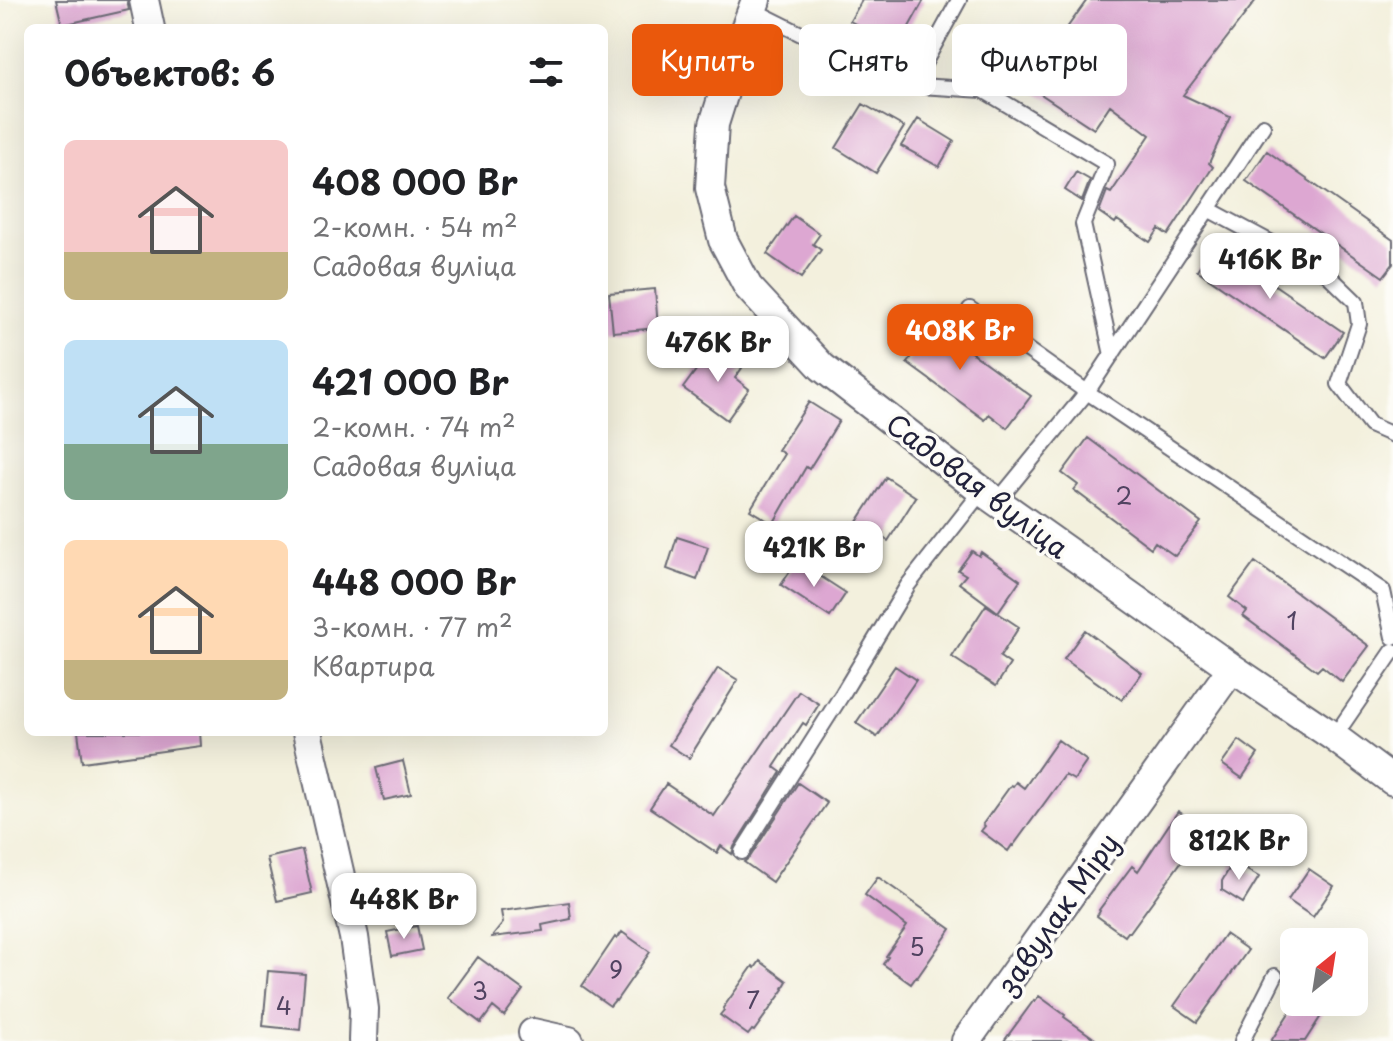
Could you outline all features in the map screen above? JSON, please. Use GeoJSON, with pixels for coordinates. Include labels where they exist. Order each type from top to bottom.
{"type":"FeatureCollection","features":[{"type":"Feature","properties":{"kind":"street"},"geometry":{"type":"LineString","coordinates":[[144,0],[149,24]]}},
{"type":"Feature","properties":{"kind":"street","name":"Садовая вуліца"},"geometry":{"type":"LineString","coordinates":[[754,5],[714,124],[710,188],[723,240],[748,287],[822,367],[990,496],[1393,781]]}},
{"type":"Feature","properties":{"kind":"street","name":"завулак Міру"},"geometry":{"type":"LineString","coordinates":[[966,1041],[1232,668]]}},
{"type":"Feature","properties":{"kind":"street"},"geometry":{"type":"LineString","coordinates":[[308,736],[354,937],[364,1009],[363,1041]]}},
{"type":"Feature","properties":{"kind":"street"},"geometry":{"type":"LineString","coordinates":[[533,1033],[569,1041]]}},
{"type":"Feature","properties":{"kind":"lane"},"geometry":{"type":"LineString","coordinates":[[936,42],[959,0]]}},
{"type":"Feature","properties":{"kind":"lane"},"geometry":{"type":"LineString","coordinates":[[754,5],[799,30]]}},
{"type":"Feature","properties":{"kind":"lane"},"geometry":{"type":"LineString","coordinates":[[936,87],[983,90],[1107,164],[1083,224],[1112,355]]}},
{"type":"Feature","properties":{"kind":"lane"},"geometry":{"type":"LineString","coordinates":[[742,852],[908,585],[1087,392],[1263,126]]}},
{"type":"Feature","properties":{"kind":"lane"},"geometry":{"type":"LineString","coordinates":[[1208,209],[1324,271],[1356,302],[1359,324],[1339,384],[1370,425],[1393,435]]}},
{"type":"Feature","properties":{"kind":"lane"},"geometry":{"type":"LineString","coordinates":[[970,309],[1087,392],[1383,591],[1393,637]]}},
{"type":"Feature","properties":{"kind":"lane"},"geometry":{"type":"LineString","coordinates":[[1334,737],[1393,651]]}},
{"type":"Feature","properties":{"kind":"lane"},"geometry":{"type":"LineString","coordinates":[[1242,1041],[1275,976]]}},
{"type":"Feature","properties":{"kind":"building"},"geometry":{"type":"Polygon","coordinates":[[[56,0],[127,0],[129,10],[62,24],[56,0]]]}},
{"type":"Feature","properties":{"kind":"building"},"geometry":{"type":"Polygon","coordinates":[[[862,0],[924,0],[911,24],[855,24],[850,21],[862,0]]]}},
{"type":"Feature","properties":{"kind":"building"},"geometry":{"type":"Polygon","coordinates":[[[1087,0],[1256,0],[1183,95],[1230,117],[1209,163],[1213,167],[1168,235],[1159,229],[1150,242],[1099,212],[1107,191],[1111,193],[1150,135],[1110,105],[1094,129],[1044,96],[1127,96],[1127,24],[1070,24],[1087,0]]]}},
{"type":"Feature","properties":{"kind":"building"},"geometry":{"type":"Polygon","coordinates":[[[863,104],[904,127],[876,173],[836,148],[863,104]]]}},
{"type":"Feature","properties":{"kind":"building"},"geometry":{"type":"Polygon","coordinates":[[[918,119],[954,141],[939,167],[901,146],[918,119]]]}},
{"type":"Feature","properties":{"kind":"building"},"geometry":{"type":"Polygon","coordinates":[[[1267,151],[1393,240],[1393,264],[1383,277],[1246,181],[1267,151]]]}},
{"type":"Feature","properties":{"kind":"building"},"geometry":{"type":"Polygon","coordinates":[[[1076,172],[1090,180],[1082,201],[1065,190],[1076,172]]]}},
{"type":"Feature","properties":{"kind":"building"},"geometry":{"type":"Polygon","coordinates":[[[794,216],[820,234],[813,244],[821,250],[801,278],[767,254],[794,216]]]}},
{"type":"Feature","properties":{"kind":"building"},"geometry":{"type":"Polygon","coordinates":[[[1215,244],[1343,332],[1325,358],[1197,270],[1215,244]]]}},
{"type":"Feature","properties":{"kind":"building"},"geometry":{"type":"Polygon","coordinates":[[[655,289],[658,328],[613,332],[609,293],[655,289]]]}},
{"type":"Feature","properties":{"kind":"building"},"geometry":{"type":"Polygon","coordinates":[[[916,312],[1031,396],[1007,428],[989,414],[985,420],[907,363],[911,358],[892,345],[916,312]]]}},
{"type":"Feature","properties":{"kind":"building"},"geometry":{"type":"Polygon","coordinates":[[[713,347],[742,368],[735,378],[749,389],[727,420],[683,388],[713,347]]]}},
{"type":"Feature","properties":{"kind":"building"},"geometry":{"type":"Polygon","coordinates":[[[809,402],[839,421],[809,469],[806,467],[773,524],[750,510],[784,454],[778,450],[809,402]]]}},
{"type":"Feature","properties":{"kind":"building"},"geometry":{"type":"Polygon","coordinates":[[[1088,438],[1201,522],[1175,556],[1155,542],[1151,548],[1074,490],[1078,485],[1062,473],[1088,438]]]}},
{"type":"Feature","properties":{"kind":"building"},"geometry":{"type":"Polygon","coordinates":[[[886,477],[916,497],[888,541],[857,522],[886,477]]]}},
{"type":"Feature","properties":{"kind":"building"},"geometry":{"type":"Polygon","coordinates":[[[677,537],[708,547],[697,580],[667,569],[677,537]]]}},
{"type":"Feature","properties":{"kind":"building"},"geometry":{"type":"Polygon","coordinates":[[[972,551],[979,556],[981,552],[1020,580],[998,612],[959,583],[966,575],[958,570],[972,551]]]}},
{"type":"Feature","properties":{"kind":"building"},"geometry":{"type":"Polygon","coordinates":[[[797,561],[846,593],[830,617],[781,585],[797,561]]]}},
{"type":"Feature","properties":{"kind":"building"},"geometry":{"type":"Polygon","coordinates":[[[1255,562],[1369,646],[1342,682],[1322,666],[1317,671],[1243,616],[1247,611],[1229,597],[1255,562]]]}},
{"type":"Feature","properties":{"kind":"building"},"geometry":{"type":"Polygon","coordinates":[[[986,605],[1019,627],[1000,657],[1010,664],[996,686],[952,657],[986,605]]]}},
{"type":"Feature","properties":{"kind":"building"},"geometry":{"type":"Polygon","coordinates":[[[1085,630],[1142,673],[1122,700],[1064,659],[1085,630]]]}},
{"type":"Feature","properties":{"kind":"building"},"geometry":{"type":"Polygon","coordinates":[[[895,666],[916,680],[877,737],[856,723],[895,666]]]}},
{"type":"Feature","properties":{"kind":"building"},"geometry":{"type":"Polygon","coordinates":[[[718,668],[738,680],[689,758],[669,745],[718,668]]]}},
{"type":"Feature","properties":{"kind":"building"},"geometry":{"type":"Polygon","coordinates":[[[799,691],[819,704],[774,767],[781,772],[732,854],[721,846],[717,853],[650,808],[666,784],[714,816],[799,691]]]}},
{"type":"Feature","properties":{"kind":"building"},"geometry":{"type":"Polygon","coordinates":[[[79,736],[199,736],[200,746],[82,762],[79,736]]]}},
{"type":"Feature","properties":{"kind":"building"},"geometry":{"type":"Polygon","coordinates":[[[1058,740],[1087,761],[1074,780],[1065,775],[1008,851],[981,831],[985,826],[983,824],[1011,785],[1016,782],[1024,788],[1058,740]]]}},
{"type":"Feature","properties":{"kind":"building"},"geometry":{"type":"Polygon","coordinates":[[[1239,740],[1258,754],[1242,778],[1222,764],[1239,740]]]}},
{"type":"Feature","properties":{"kind":"building"},"geometry":{"type":"Polygon","coordinates":[[[403,761],[411,794],[384,800],[376,768],[403,761]]]}},
{"type":"Feature","properties":{"kind":"building"},"geometry":{"type":"Polygon","coordinates":[[[798,783],[827,803],[772,882],[744,862],[798,783]]]}},
{"type":"Feature","properties":{"kind":"building"},"geometry":{"type":"Polygon","coordinates":[[[1178,811],[1203,827],[1189,851],[1125,936],[1097,916],[1099,910],[1132,866],[1138,871],[1178,811]]]}},
{"type":"Feature","properties":{"kind":"building"},"geometry":{"type":"Polygon","coordinates":[[[302,850],[312,893],[277,901],[267,858],[302,850]]]}},
{"type":"Feature","properties":{"kind":"building"},"geometry":{"type":"Polygon","coordinates":[[[1233,862],[1259,877],[1243,903],[1222,890],[1222,881],[1233,862]]]}},
{"type":"Feature","properties":{"kind":"building"},"geometry":{"type":"Polygon","coordinates":[[[1309,869],[1334,886],[1313,917],[1288,900],[1309,869]]]}},
{"type":"Feature","properties":{"kind":"building"},"geometry":{"type":"Polygon","coordinates":[[[878,877],[951,929],[911,984],[883,964],[907,926],[865,895],[878,877]]]}},
{"type":"Feature","properties":{"kind":"building"},"geometry":{"type":"Polygon","coordinates":[[[569,902],[571,919],[542,925],[543,931],[492,937],[503,923],[501,911],[569,902]]]}},
{"type":"Feature","properties":{"kind":"building"},"geometry":{"type":"Polygon","coordinates":[[[417,926],[422,950],[392,956],[387,932],[417,926]]]}},
{"type":"Feature","properties":{"kind":"building"},"geometry":{"type":"Polygon","coordinates":[[[622,932],[650,952],[610,1006],[582,986],[615,937],[617,939],[622,932]]]}},
{"type":"Feature","properties":{"kind":"building"},"geometry":{"type":"Polygon","coordinates":[[[1225,934],[1248,950],[1197,1022],[1174,1006],[1225,934]]]}},
{"type":"Feature","properties":{"kind":"building"},"geometry":{"type":"Polygon","coordinates":[[[478,957],[523,990],[504,1016],[493,1007],[481,1023],[448,998],[478,957]]]}},
{"type":"Feature","properties":{"kind":"building"},"geometry":{"type":"Polygon","coordinates":[[[760,961],[787,981],[754,1031],[748,1035],[720,1015],[753,966],[755,968],[760,961]]]}},
{"type":"Feature","properties":{"kind":"building"},"geometry":{"type":"Polygon","coordinates":[[[268,971],[305,974],[300,1030],[263,1026],[268,971]]]}},
{"type":"Feature","properties":{"kind":"building"},"geometry":{"type":"Polygon","coordinates":[[[1039,996],[1064,1017],[1098,1041],[1004,1041],[1039,996]]]}},
{"type":"Feature","properties":{"kind":"building"},"geometry":{"type":"Polygon","coordinates":[[[1287,1016],[1321,1016],[1305,1041],[1271,1041],[1287,1016]]]}}]}
